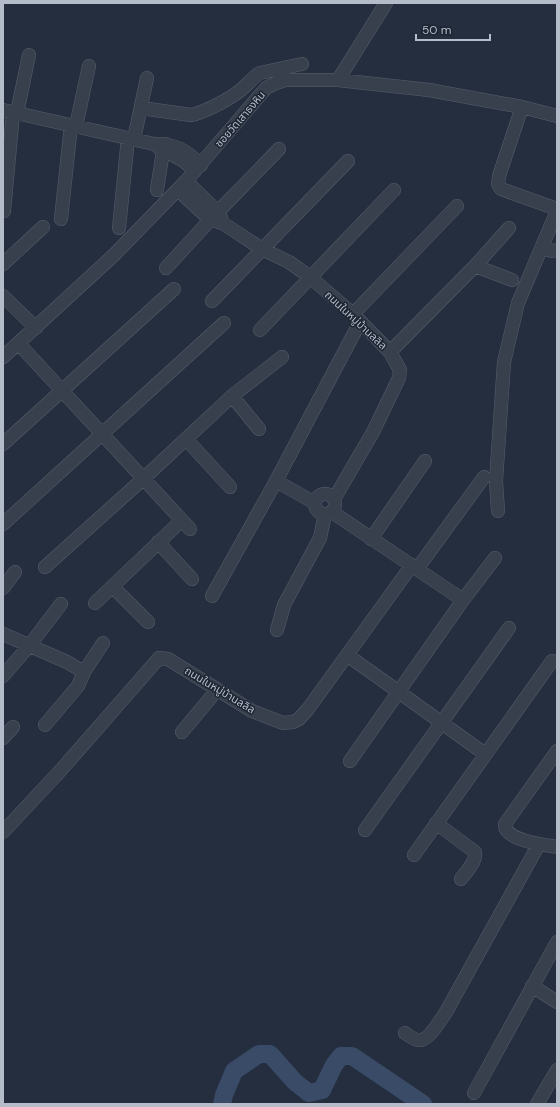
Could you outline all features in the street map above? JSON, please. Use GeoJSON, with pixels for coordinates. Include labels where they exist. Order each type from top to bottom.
{"type":"FeatureCollection","features":[{"type":"Feature","properties":{"kind":"street"},"geometry":{"type":"LineString","coordinates":[[338,80],[386,3]]}},
{"type":"Feature","properties":{"kind":"street"},"geometry":{"type":"LineString","coordinates":[[4,211],[11,112],[29,55]]}},
{"type":"Feature","properties":{"kind":"street"},"geometry":{"type":"LineString","coordinates":[[140,108],[191,115],[199,114],[240,91],[260,73],[302,64]]}},
{"type":"Feature","properties":{"kind":"street"},"geometry":{"type":"LineString","coordinates":[[61,219],[73,126],[89,66]]}},
{"type":"Feature","properties":{"kind":"street"},"geometry":{"type":"LineString","coordinates":[[119,228],[131,138],[147,78]]}},
{"type":"Feature","properties":{"kind":"street","name":"ซอยวัดเสาธงหิน"},"geometry":{"type":"LineString","coordinates":[[3,357],[115,254],[198,168],[266,88],[276,83],[285,80],[338,80],[429,90],[522,107],[557,116]]}},
{"type":"Feature","properties":{"kind":"street"},"geometry":{"type":"LineString","coordinates":[[498,511],[496,481],[504,362],[515,313],[557,210],[500,189],[498,184],[498,176],[522,107]]}},
{"type":"Feature","properties":{"kind":"street"},"geometry":{"type":"LineString","coordinates":[[11,112],[161,146],[181,148],[191,155],[198,168]]}},
{"type":"Feature","properties":{"kind":"street"},"geometry":{"type":"LineString","coordinates":[[157,190],[161,146]]}},
{"type":"Feature","properties":{"kind":"street"},"geometry":{"type":"LineString","coordinates":[[166,268],[214,215],[279,149]]}},
{"type":"Feature","properties":{"kind":"street"},"geometry":{"type":"LineString","coordinates":[[212,301],[348,162]]}},
{"type":"Feature","properties":{"kind":"street","name":"ถนนในหมู่บ้านลลิล"},"geometry":{"type":"LineString","coordinates":[[182,185],[224,224],[262,249],[289,262],[310,277],[356,318],[390,352],[400,370],[400,378],[373,432],[330,508],[320,538],[284,605],[277,630]]}},
{"type":"Feature","properties":{"kind":"street"},"geometry":{"type":"LineString","coordinates":[[260,330],[394,190]]}},
{"type":"Feature","properties":{"kind":"street"},"geometry":{"type":"LineString","coordinates":[[212,596],[276,481],[356,318],[457,206]]}},
{"type":"Feature","properties":{"kind":"street"},"geometry":{"type":"LineString","coordinates":[[3,264],[43,226]]}},
{"type":"Feature","properties":{"kind":"street"},"geometry":{"type":"LineString","coordinates":[[390,352],[475,266],[509,228]]}},
{"type":"Feature","properties":{"kind":"street"},"geometry":{"type":"LineString","coordinates":[[541,248],[552,251],[557,250]]}},
{"type":"Feature","properties":{"kind":"street"},"geometry":{"type":"LineString","coordinates":[[475,266],[512,280]]}},
{"type":"Feature","properties":{"kind":"street"},"geometry":{"type":"LineString","coordinates":[[3,444],[174,289]]}},
{"type":"Feature","properties":{"kind":"street"},"geometry":{"type":"LineString","coordinates":[[3,296],[36,328]]}},
{"type":"Feature","properties":{"kind":"street"},"geometry":{"type":"LineString","coordinates":[[3,524],[224,323]]}},
{"type":"Feature","properties":{"kind":"street"},"geometry":{"type":"LineString","coordinates":[[18,343],[186,525],[158,542],[95,604]]}},
{"type":"Feature","properties":{"kind":"street"},"geometry":{"type":"LineString","coordinates":[[45,567],[232,396],[282,357]]}},
{"type":"Feature","properties":{"kind":"street"},"geometry":{"type":"LineString","coordinates":[[232,396],[259,429]]}},
{"type":"Feature","properties":{"kind":"street"},"geometry":{"type":"LineString","coordinates":[[186,439],[230,487]]}},
{"type":"Feature","properties":{"kind":"street"},"geometry":{"type":"LineString","coordinates":[[371,539],[425,461]]}},
{"type":"Feature","properties":{"kind":"street","name":"ถนนในหมู่บ้านลลิล"},"geometry":{"type":"LineString","coordinates":[[3,832],[61,770],[159,658],[168,659],[252,711],[283,723],[293,722],[299,719],[308,709],[346,655],[484,477]]}},
{"type":"Feature","properties":{"kind":"street"},"geometry":{"type":"LineString","coordinates":[[276,481],[315,503]]}},
{"type":"Feature","properties":{"kind":"street"},"geometry":{"type":"LineString","coordinates":[[325,494],[332,496],[330,508],[320,513],[316,508],[315,503],[318,497],[325,494]]}},
{"type":"Feature","properties":{"kind":"street"},"geometry":{"type":"LineString","coordinates":[[330,508],[371,539],[463,600]]}},
{"type":"Feature","properties":{"kind":"street"},"geometry":{"type":"LineString","coordinates":[[158,542],[192,579]]}},
{"type":"Feature","properties":{"kind":"street"},"geometry":{"type":"LineString","coordinates":[[350,761],[463,600],[495,558]]}},
{"type":"Feature","properties":{"kind":"street"},"geometry":{"type":"LineString","coordinates":[[3,588],[15,572]]}},
{"type":"Feature","properties":{"kind":"street"},"geometry":{"type":"LineString","coordinates":[[113,587],[148,622]]}},
{"type":"Feature","properties":{"kind":"street"},"geometry":{"type":"LineString","coordinates":[[3,676],[29,646],[60,604]]}},
{"type":"Feature","properties":{"kind":"street"},"geometry":{"type":"LineString","coordinates":[[365,830],[509,628]]}},
{"type":"Feature","properties":{"kind":"street"},"geometry":{"type":"LineString","coordinates":[[3,634],[67,662],[84,672]]}},
{"type":"Feature","properties":{"kind":"street"},"geometry":{"type":"LineString","coordinates":[[44,725],[78,686],[84,672],[103,643]]}},
{"type":"Feature","properties":{"kind":"street"},"geometry":{"type":"LineString","coordinates":[[346,655],[485,754]]}},
{"type":"Feature","properties":{"kind":"street"},"geometry":{"type":"LineString","coordinates":[[414,855],[552,661]]}},
{"type":"Feature","properties":{"kind":"street"},"geometry":{"type":"LineString","coordinates":[[182,732],[217,690]]}},
{"type":"Feature","properties":{"kind":"street"},"geometry":{"type":"LineString","coordinates":[[3,738],[13,727]]}},
{"type":"Feature","properties":{"kind":"street"},"geometry":{"type":"LineString","coordinates":[[557,751],[505,824],[506,830],[515,837],[539,844],[557,847]]}},
{"type":"Feature","properties":{"kind":"street"},"geometry":{"type":"LineString","coordinates":[[436,823],[475,852],[476,855],[474,860],[461,879]]}},
{"type":"Feature","properties":{"kind":"street"},"geometry":{"type":"LineString","coordinates":[[405,1033],[417,1041],[423,1040],[428,1037],[446,1012],[539,844]]}},
{"type":"Feature","properties":{"kind":"street"},"geometry":{"type":"LineString","coordinates":[[474,1093],[557,942]]}},
{"type":"Feature","properties":{"kind":"street"},"geometry":{"type":"LineString","coordinates":[[532,986],[557,1002]]}},
{"type":"Feature","properties":{"kind":"street"},"geometry":{"type":"LineString","coordinates":[[537,1104],[557,1070]]}},
{"type":"Feature","properties":{"kind":"waterway"},"geometry":{"type":"LineString","coordinates":[[222,1104],[234,1071],[259,1054],[270,1054],[295,1082],[309,1093],[322,1090],[334,1065],[341,1056],[352,1056],[423,1104]]}}]}
